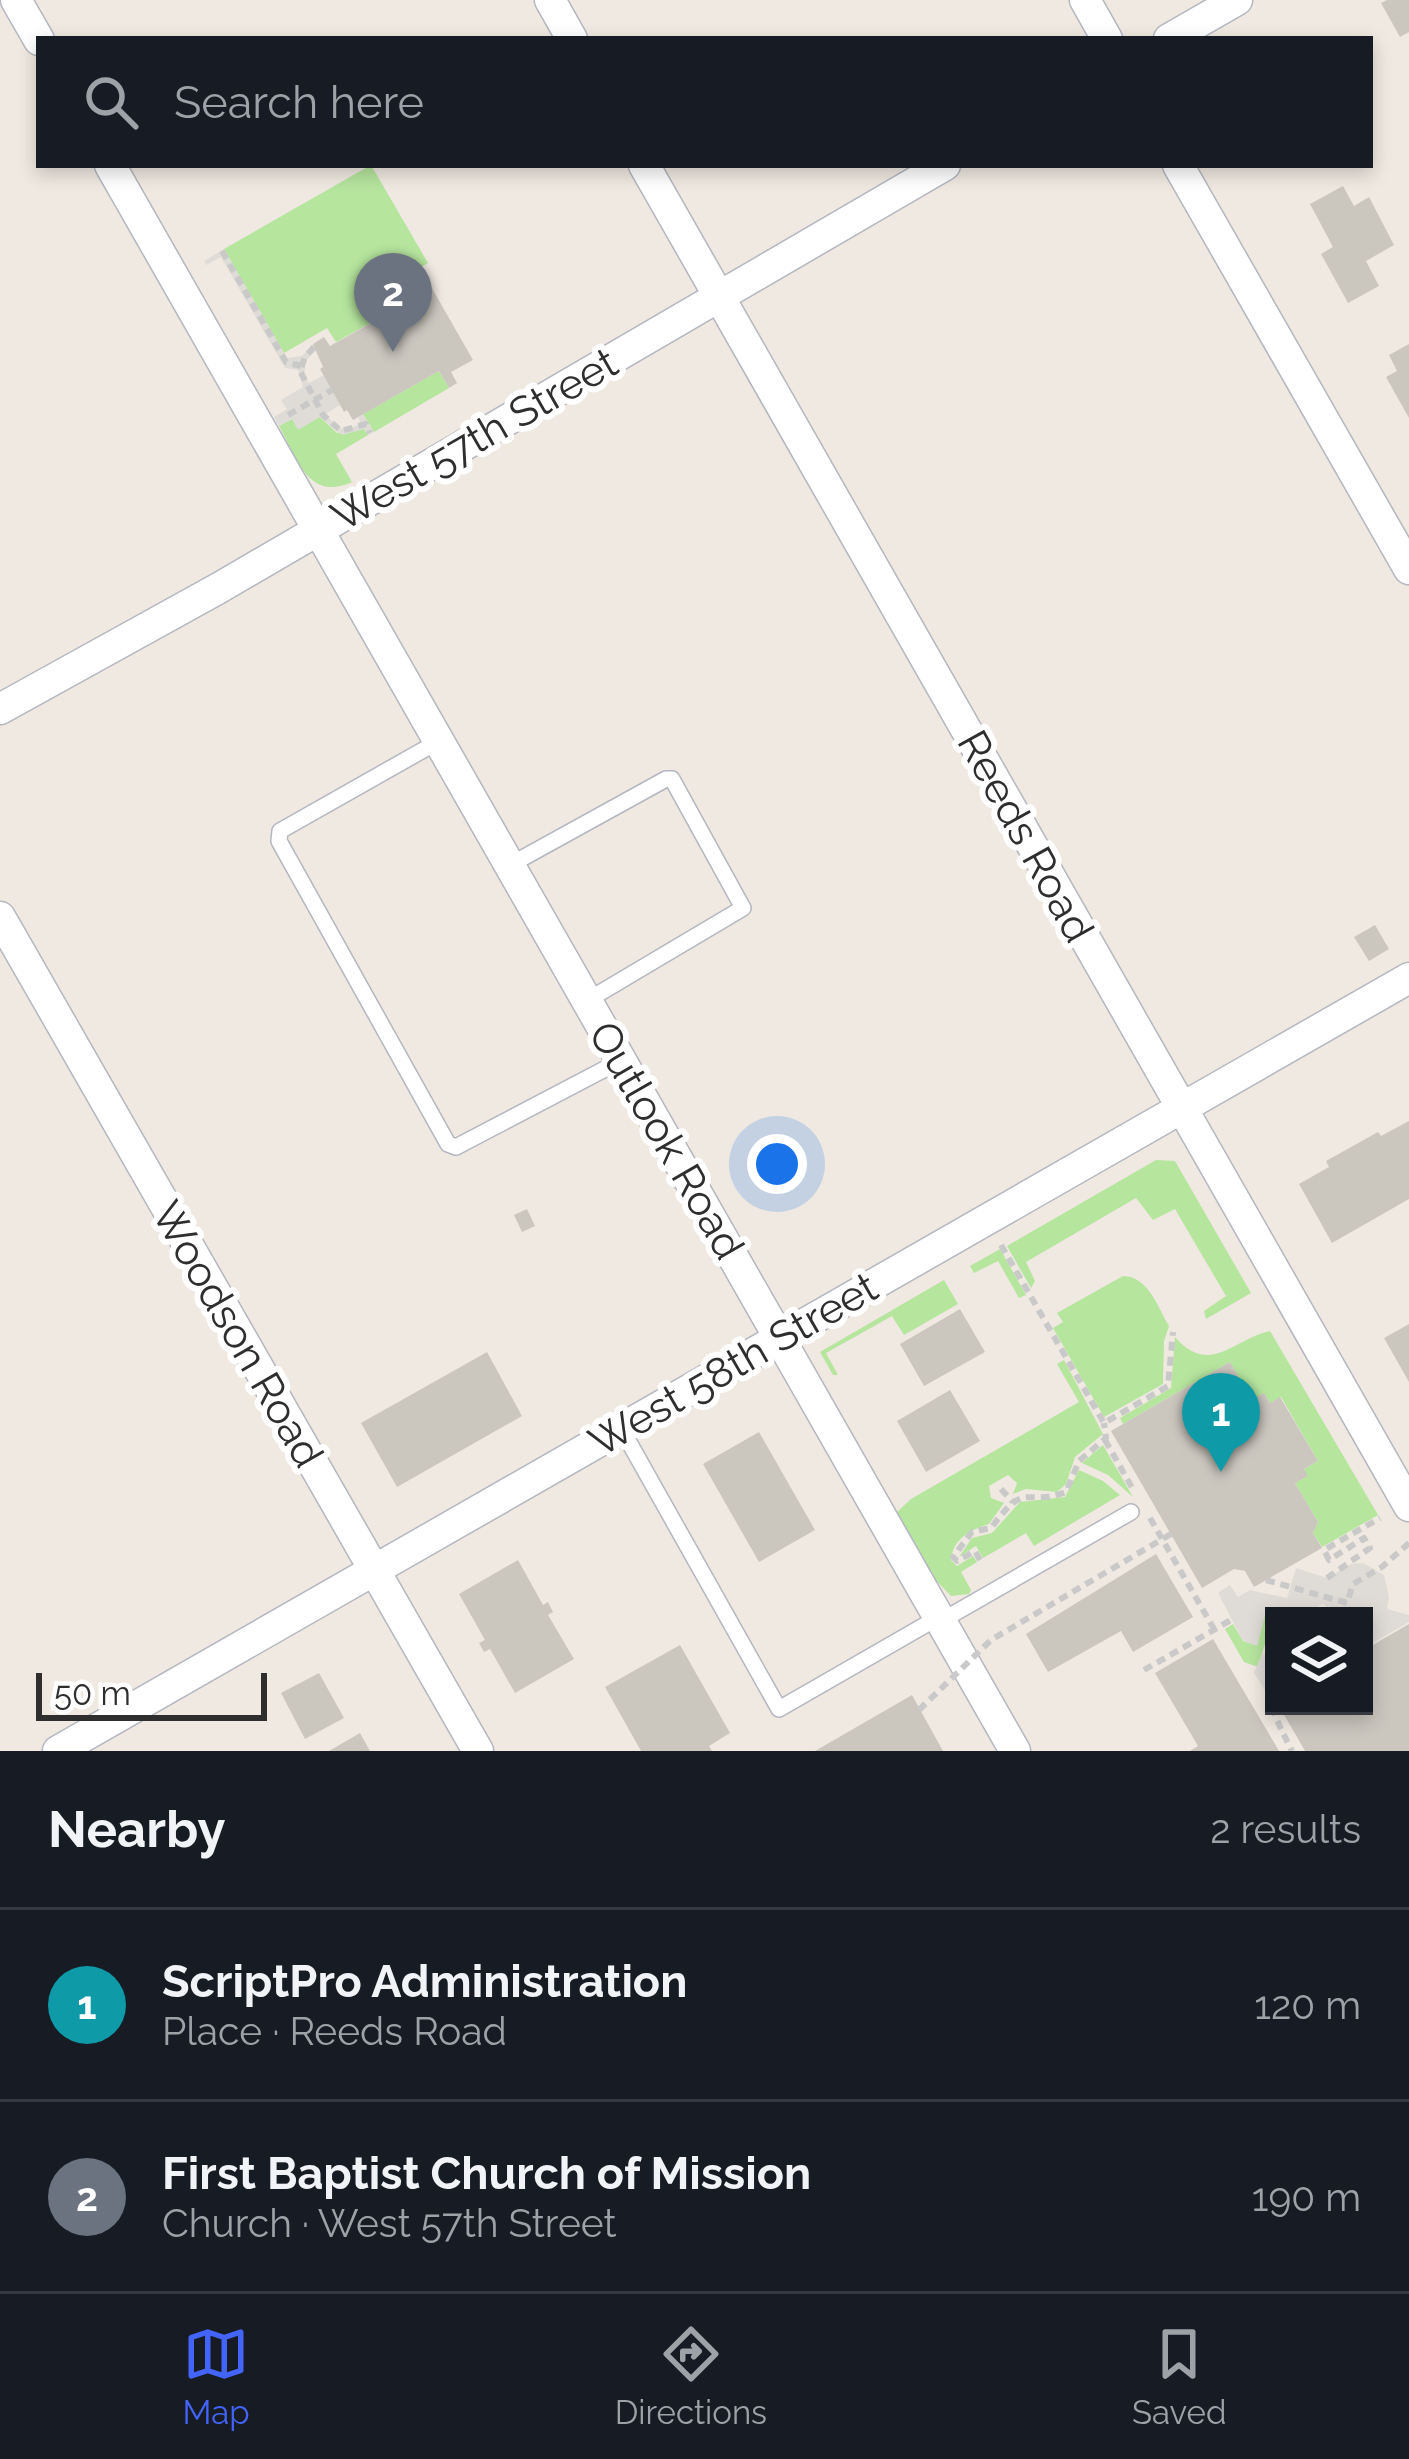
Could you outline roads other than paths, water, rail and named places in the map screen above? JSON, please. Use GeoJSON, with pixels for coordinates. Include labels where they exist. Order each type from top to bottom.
{"type":"FeatureCollection","features":[{"type":"Feature","properties":{"kind":"street"},"geometry":{"type":"LineString","coordinates":[[16,0],[37,36]]}},
{"type":"Feature","properties":{"kind":"street"},"geometry":{"type":"LineString","coordinates":[[550,0],[570,36]]}},
{"type":"Feature","properties":{"kind":"street"},"geometry":{"type":"LineString","coordinates":[[1085,0],[1105,36]]}},
{"type":"Feature","properties":{"kind":"street"},"geometry":{"type":"LineString","coordinates":[[1174,36],[1237,0]]}},
{"type":"Feature","properties":{"kind":"street","name":"Outlook Road"},"geometry":{"type":"LineString","coordinates":[[112,168],[1015,1751]]}},
{"type":"Feature","properties":{"kind":"street","name":"Reeds Road"},"geometry":{"type":"LineString","coordinates":[[646,168],[1181,1107],[1396,1511]]}},
{"type":"Feature","properties":{"kind":"street","name":"West 57th Street"},"geometry":{"type":"LineString","coordinates":[[0,710],[940,168]]}},
{"type":"Feature","properties":{"kind":"street"},"geometry":{"type":"LineString","coordinates":[[1180,168],[1409,569]]}},
{"type":"Feature","properties":{"kind":"street","name":"Woodson Road"},"geometry":{"type":"LineString","coordinates":[[0,917],[478,1751]]}},
{"type":"Feature","properties":{"kind":"street","name":"West 58th Street"},"geometry":{"type":"LineString","coordinates":[[58,1751],[1409,978]]}},
{"type":"Feature","properties":{"kind":"lane"},"geometry":{"type":"LineString","coordinates":[[439,740],[280,831],[279,841],[448,1144],[456,1147],[622,1060]]}},
{"type":"Feature","properties":{"kind":"lane"},"geometry":{"type":"LineString","coordinates":[[510,865],[666,778],[672,779],[742,908],[587,1000]]}},
{"type":"Feature","properties":{"kind":"lane"},"geometry":{"type":"LineString","coordinates":[[621,1427],[779,1709],[1139,1513]]}},
{"type":"Feature","properties":{"kind":"place","name":"First Baptist Church of Mission"},"geometry":{"type":"Point","coordinates":[393,352]}},
{"type":"Feature","properties":{"kind":"place","name":"ScriptPro Administration"},"geometry":{"type":"Point","coordinates":[1221,1472]}}]}
